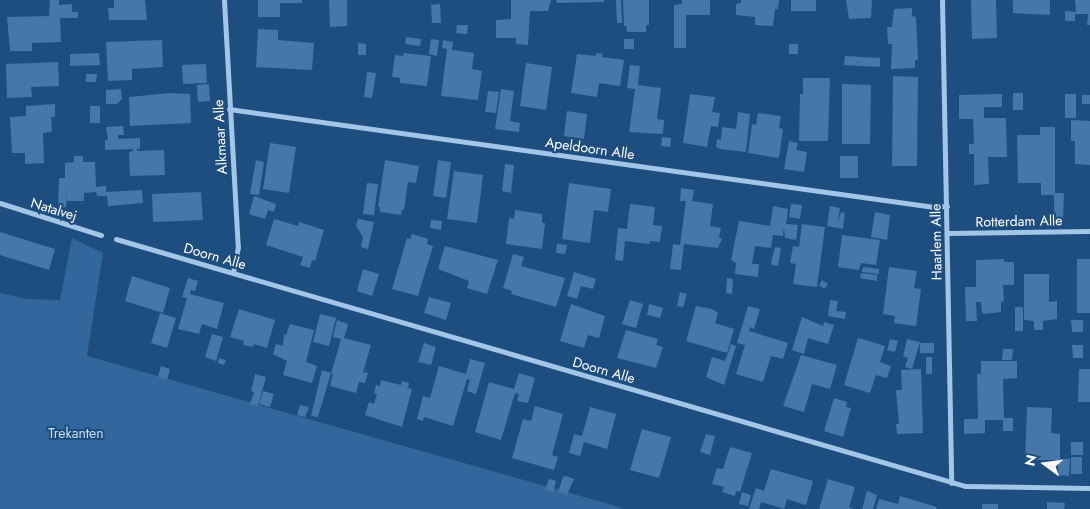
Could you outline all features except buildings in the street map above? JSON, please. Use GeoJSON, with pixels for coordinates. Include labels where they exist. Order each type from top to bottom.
{"type":"FeatureCollection","features":[{"type":"Feature","properties":{"kind":"street","name":"Alkmaar Alle"},"geometry":{"type":"LineString","coordinates":[[224,0],[238,247],[233,273]]}},
{"type":"Feature","properties":{"kind":"street","name":"Haarlem Alle"},"geometry":{"type":"LineString","coordinates":[[942,0],[948,233],[951,483]]}},
{"type":"Feature","properties":{"kind":"street","name":"Apeldoorn Alle"},"geometry":{"type":"LineString","coordinates":[[229,109],[924,205],[947,206]]}},
{"type":"Feature","properties":{"kind":"street","name":"Natalvej"},"geometry":{"type":"LineString","coordinates":[[0,203],[101,235]]}},
{"type":"Feature","properties":{"kind":"street","name":"Rotterdam Alle"},"geometry":{"type":"LineString","coordinates":[[948,233],[1090,231]]}},
{"type":"Feature","properties":{"kind":"street","name":"Doorn Alle"},"geometry":{"type":"LineString","coordinates":[[116,239],[951,483],[965,486],[1090,488]]}},
{"type":"Feature","properties":{"kind":"green space","name":"Trekanten"},"geometry":{"type":"Polygon","coordinates":[[[72,238],[103,253],[87,356],[626,509],[0,509],[0,293],[27,299],[60,300],[72,238]]]}}]}
